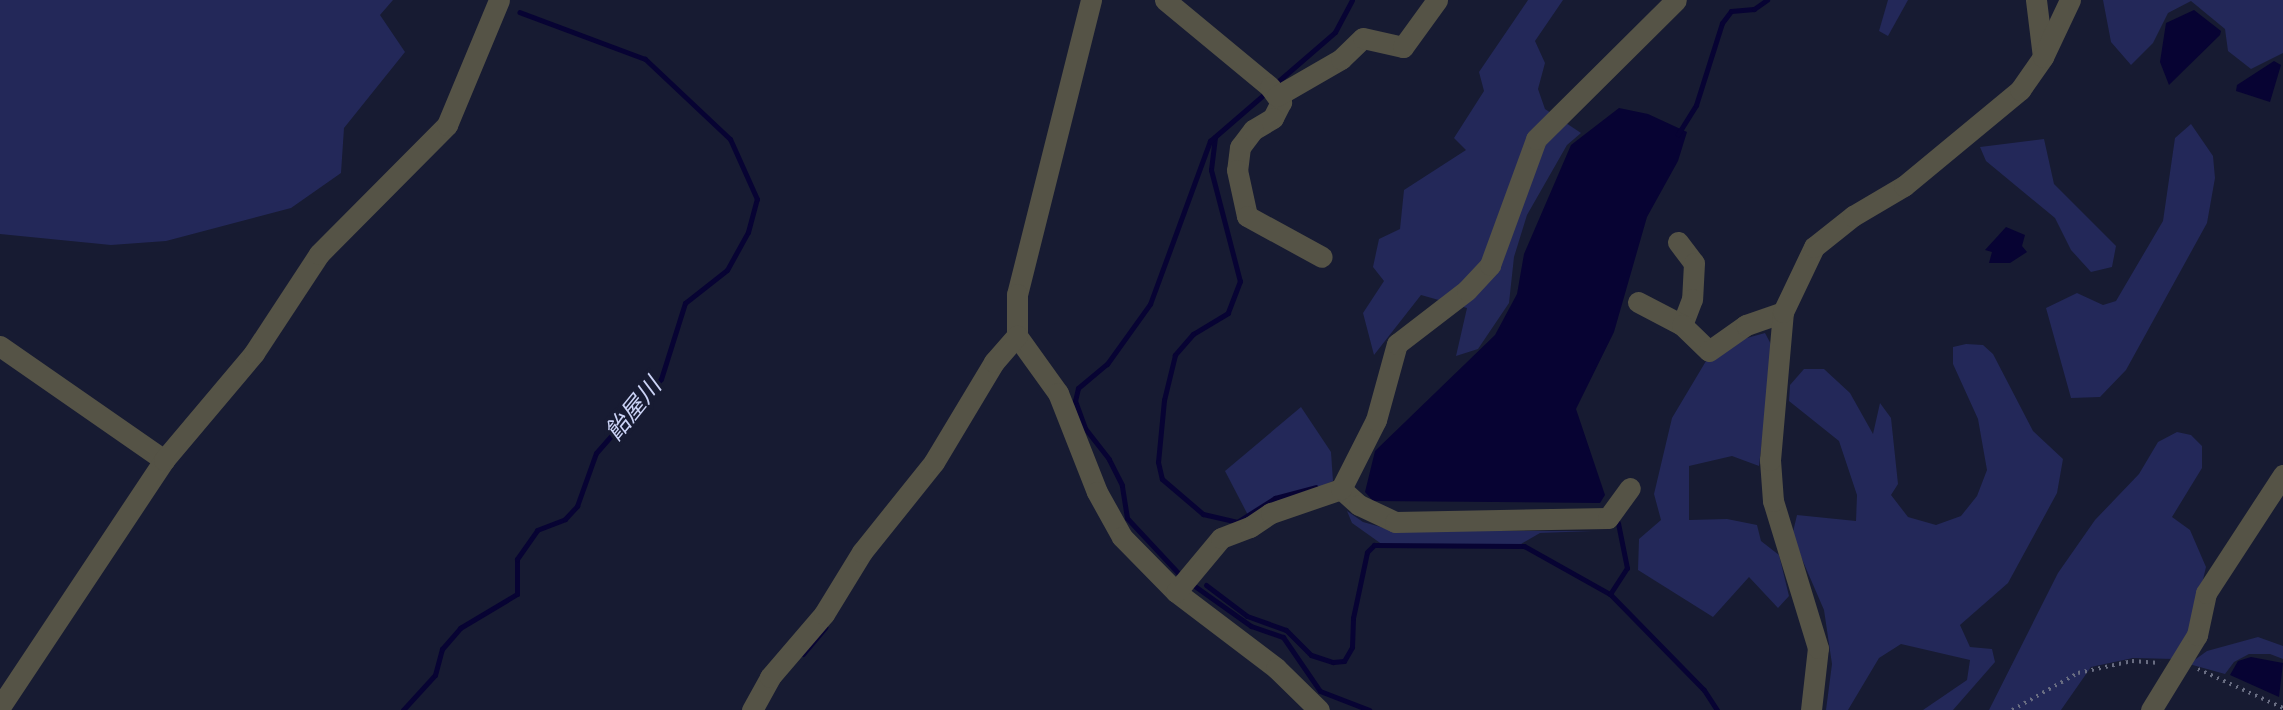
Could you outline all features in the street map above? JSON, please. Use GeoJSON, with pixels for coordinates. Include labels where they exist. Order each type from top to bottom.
{"type":"FeatureCollection","features":[{"type":"Feature","properties":{"kind":"street"},"geometry":{"type":"LineString","coordinates":[[0,707],[164,460],[254,353],[319,254],[447,125],[499,0]]}},
{"type":"Feature","properties":{"kind":"street"},"geometry":{"type":"LineString","coordinates":[[1091,0],[1017,294],[1017,336],[1058,393],[1097,492],[1122,537],[1183,584],[1319,710]]}},
{"type":"Feature","properties":{"kind":"street"},"geometry":{"type":"LineString","coordinates":[[1165,0],[1273,91],[1281,102],[1273,118],[1253,130],[1240,147],[1237,170],[1247,216],[1322,257]]}},
{"type":"Feature","properties":{"kind":"street"},"geometry":{"type":"LineString","coordinates":[[1273,91],[1341,59],[1363,38],[1403,47],[1437,0]]}},
{"type":"Feature","properties":{"kind":"street"},"geometry":{"type":"LineString","coordinates":[[1183,584],[1221,538],[1271,513],[1341,489],[1376,420],[1397,344],[1467,290],[1490,265],[1536,139],[1676,0]]}},
{"type":"Feature","properties":{"kind":"street"},"geometry":{"type":"LineString","coordinates":[[2036,0],[2043,57]]}},
{"type":"Feature","properties":{"kind":"street"},"geometry":{"type":"LineString","coordinates":[[1811,710],[1818,648],[1773,501],[1770,460],[1783,312],[1814,247],[1853,216],[1904,186],[2020,90],[2043,57],[2070,0]]}},
{"type":"Feature","properties":{"kind":"street"},"geometry":{"type":"LineString","coordinates":[[1678,242],[1694,263],[1692,299],[1682,325]]}},
{"type":"Feature","properties":{"kind":"street"},"geometry":{"type":"LineString","coordinates":[[1638,302],[1682,325],[1709,351],[1746,325],[1783,312]]}},
{"type":"Feature","properties":{"kind":"street"},"geometry":{"type":"LineString","coordinates":[[752,710],[770,677],[824,614],[862,552],[934,462],[994,362],[1017,336]]}},
{"type":"Feature","properties":{"kind":"street"},"geometry":{"type":"LineString","coordinates":[[0,346],[164,460]]}},
{"type":"Feature","properties":{"kind":"street"},"geometry":{"type":"LineString","coordinates":[[2151,710],[2196,635],[2206,593],[2283,475]]}},
{"type":"Feature","properties":{"kind":"street"},"geometry":{"type":"LineString","coordinates":[[1341,489],[1359,505],[1395,522],[1608,518],[1630,488]]}},
{"type":"Feature","properties":{"kind":"shaded area"},"geometry":{"type":"Polygon","coordinates":[[[0,0],[393,0],[380,15],[405,52],[344,128],[341,173],[291,208],[166,241],[111,245],[0,234],[0,0]]]}},
{"type":"Feature","properties":{"kind":"shaded area"},"geometry":{"type":"Polygon","coordinates":[[[1528,0],[1563,0],[1535,41],[1545,63],[1538,89],[1545,109],[1581,133],[1567,145],[1527,215],[1514,257],[1509,303],[1478,349],[1456,356],[1467,308],[1421,295],[1374,355],[1363,313],[1384,281],[1373,267],[1379,239],[1400,229],[1404,190],[1466,150],[1454,138],[1484,91],[1479,72],[1528,0]]]}},
{"type":"Feature","properties":{"kind":"shaded area"},"geometry":{"type":"Polygon","coordinates":[[[1888,0],[1908,0],[1888,36],[1879,31],[1888,0]]]}},
{"type":"Feature","properties":{"kind":"shaded area"},"geometry":{"type":"Polygon","coordinates":[[[2103,0],[2283,0],[2283,53],[2251,69],[2228,51],[2225,29],[2191,1],[2168,13],[2153,43],[2131,65],[2111,42],[2103,0]]]}},
{"type":"Feature","properties":{"kind":"shaded area"},"geometry":{"type":"Polygon","coordinates":[[[2194,10],[2221,31],[2220,35],[2169,85],[2160,62],[2166,23],[2194,10]]]}},
{"type":"Feature","properties":{"kind":"shaded area"},"geometry":{"type":"Polygon","coordinates":[[[2274,61],[2281,65],[2270,102],[2236,91],[2237,85],[2274,61]]]}},
{"type":"Feature","properties":{"kind":"shaded area"},"geometry":{"type":"Polygon","coordinates":[[[1619,108],[1648,114],[1687,132],[1678,161],[1647,217],[1614,332],[1576,409],[1605,495],[1600,503],[1373,501],[1365,492],[1375,451],[1495,335],[1517,294],[1524,254],[1571,145],[1619,108]]]}},
{"type":"Feature","properties":{"kind":"shaded area"},"geometry":{"type":"Polygon","coordinates":[[[2191,124],[2213,156],[2215,178],[2207,223],[2126,370],[2100,397],[2071,398],[2046,308],[2077,293],[2103,305],[2116,301],[2163,221],[2175,138],[2191,124]]]}},
{"type":"Feature","properties":{"kind":"shaded area"},"geometry":{"type":"Polygon","coordinates":[[[2044,139],[2054,184],[2116,246],[2112,267],[2091,272],[2071,250],[2055,218],[1986,161],[1980,147],[2044,139]]]}},
{"type":"Feature","properties":{"kind":"shaded area"},"geometry":{"type":"Polygon","coordinates":[[[2006,227],[2025,235],[2022,246],[2027,252],[2010,263],[1989,263],[1992,252],[1985,250],[2006,227]]]}},
{"type":"Feature","properties":{"kind":"shaded area"},"geometry":{"type":"Polygon","coordinates":[[[1765,333],[1773,348],[1759,466],[1732,456],[1689,466],[1689,520],[1727,519],[1757,525],[1761,541],[1779,555],[1789,596],[1778,608],[1749,577],[1713,617],[1638,570],[1639,539],[1661,520],[1654,494],[1672,418],[1706,361],[1736,341],[1765,333]]]}},
{"type":"Feature","properties":{"kind":"shaded area"},"geometry":{"type":"Polygon","coordinates":[[[1966,344],[1983,345],[1993,354],[2033,431],[2063,459],[2057,493],[2008,583],[1960,625],[1970,647],[1992,649],[1995,662],[1953,710],[1923,710],[1967,680],[1970,660],[1901,644],[1879,658],[1848,710],[1826,710],[1832,664],[1824,610],[1792,536],[1797,515],[1856,521],[1857,495],[1839,441],[1789,401],[1790,385],[1804,369],[1824,369],[1850,393],[1873,434],[1880,403],[1891,418],[1898,484],[1891,495],[1908,517],[1936,525],[1961,516],[1977,496],[1987,470],[1978,419],[1953,364],[1953,347],[1966,344]]]}},
{"type":"Feature","properties":{"kind":"shaded area"},"geometry":{"type":"Polygon","coordinates":[[[1301,407],[1331,452],[1333,481],[1250,519],[1225,471],[1301,407]]]}},
{"type":"Feature","properties":{"kind":"shaded area"},"geometry":{"type":"Polygon","coordinates":[[[2177,432],[2191,435],[2202,446],[2202,468],[2172,517],[2190,530],[2206,567],[2191,630],[2175,659],[2133,658],[2091,667],[2061,710],[1989,710],[2058,573],[2095,520],[2139,474],[2158,442],[2177,432]]]}},
{"type":"Feature","properties":{"kind":"shaded area"},"geometry":{"type":"Polygon","coordinates":[[[1347,511],[1363,522],[1395,531],[1593,531],[1540,533],[1521,544],[1383,545],[1352,523],[1347,511]]]}},
{"type":"Feature","properties":{"kind":"shaded area"},"geometry":{"type":"Polygon","coordinates":[[[2258,637],[2283,646],[2283,659],[2270,654],[2249,654],[2234,662],[2225,674],[2189,664],[2207,651],[2258,637]]]}},
{"type":"Feature","properties":{"kind":"shaded area"},"geometry":{"type":"Polygon","coordinates":[[[2251,657],[2283,663],[2279,697],[2230,675],[2238,661],[2251,657]]]}},
{"type":"Feature","properties":{"kind":"waterway"},"geometry":{"type":"LineString","coordinates":[[1275,84],[1335,32],[1352,0]]}},
{"type":"Feature","properties":{"kind":"waterway"},"geometry":{"type":"LineString","coordinates":[[1678,134],[1696,105],[1722,23],[1731,11],[1754,9],[1767,0]]}},
{"type":"Feature","properties":{"kind":"waterway","name":"飴屋川"},"geometry":{"type":"LineString","coordinates":[[403,710],[435,675],[442,649],[460,628],[517,594],[517,559],[537,530],[565,519],[577,506],[596,453],[661,379],[685,303],[727,270],[748,232],[757,199],[730,139],[645,59],[519,12]]}},
{"type":"Feature","properties":{"kind":"waterway"},"geometry":{"type":"LineString","coordinates":[[1181,576],[1127,518],[1122,485],[1109,459],[1085,428],[1075,401],[1078,388],[1107,364],[1150,304],[1210,141],[1268,91]]}},
{"type":"Feature","properties":{"kind":"waterway"},"geometry":{"type":"LineString","coordinates":[[1215,137],[1211,170],[1240,281],[1228,313],[1193,334],[1175,355],[1164,400],[1158,462],[1162,479],[1203,514],[1237,522],[1275,498],[1316,487]]}},
{"type":"Feature","properties":{"kind":"waterway"},"geometry":{"type":"LineString","coordinates":[[1610,594],[1627,568],[1618,523]]}},
{"type":"Feature","properties":{"kind":"waterway"},"geometry":{"type":"LineString","coordinates":[[1206,585],[1247,616],[1286,630],[1311,655],[1333,662],[1344,661],[1352,647],[1353,618],[1367,552],[1374,545],[1524,546],[1610,594],[1704,690],[1717,710]]}},
{"type":"Feature","properties":{"kind":"waterway"},"geometry":{"type":"LineString","coordinates":[[1189,582],[1251,626],[1283,637],[1320,691],[1369,710]]}},
{"type":"Feature","properties":{"kind":"waterway"},"geometry":{"type":"LineString","coordinates":[[803,654],[826,627]]}}]}
